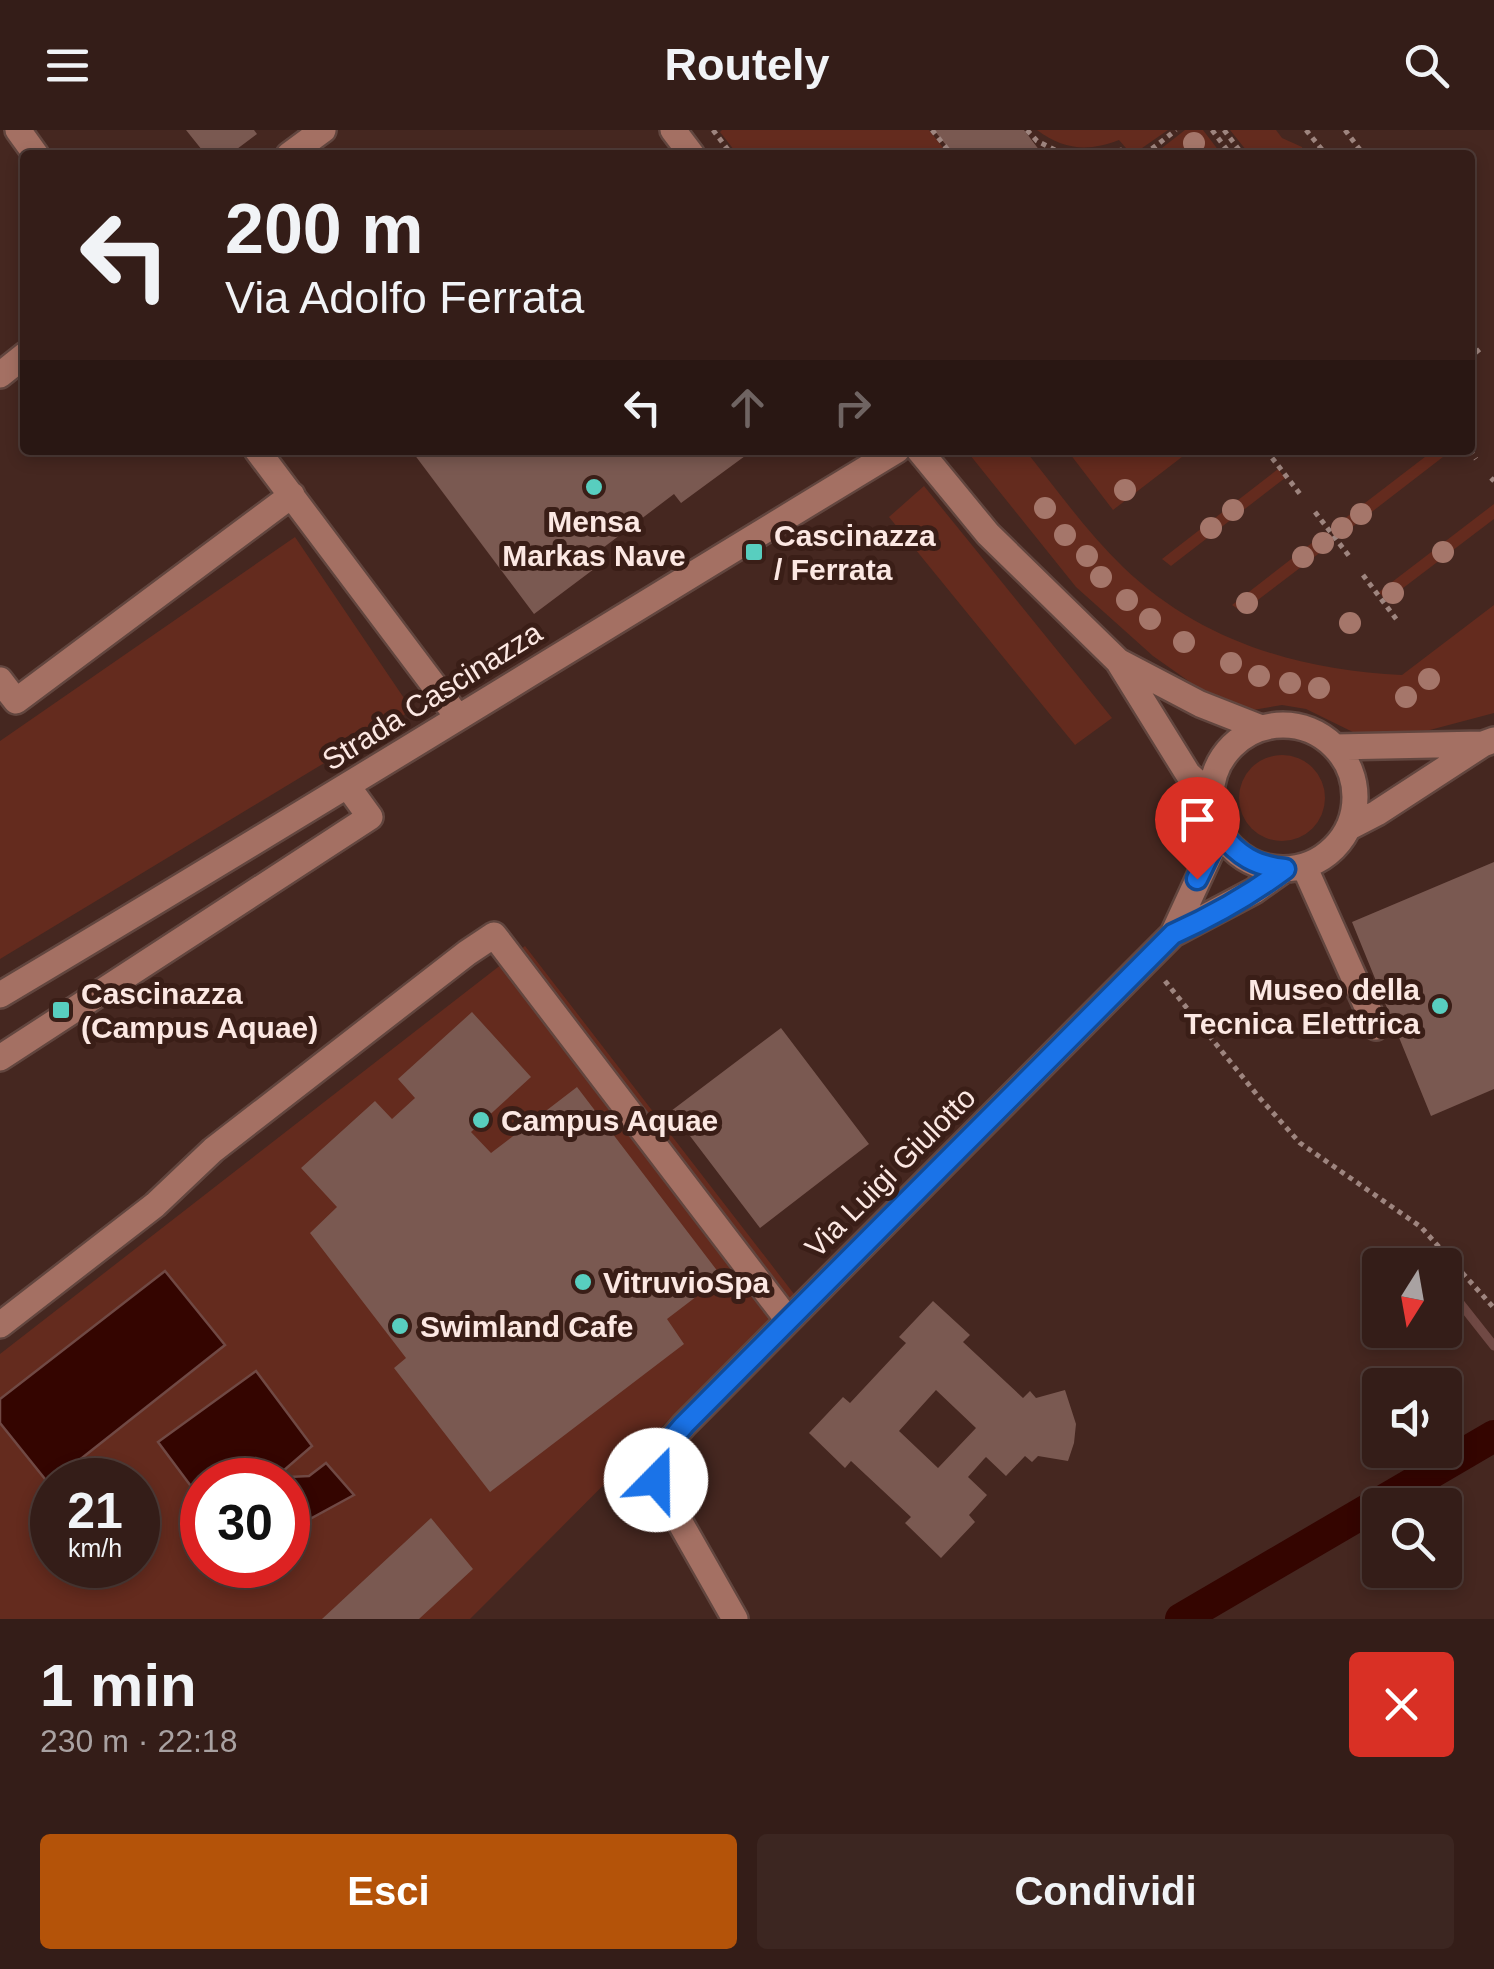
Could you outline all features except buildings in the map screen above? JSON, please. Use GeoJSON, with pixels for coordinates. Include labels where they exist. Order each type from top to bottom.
{"type":"FeatureCollection","features":[{"type":"Feature","properties":{"kind":"street"},"geometry":{"type":"LineString","coordinates":[[296,150],[323,130]]}},
{"type":"Feature","properties":{"kind":"street"},"geometry":{"type":"LineString","coordinates":[[0,375],[20,359]]}},
{"type":"Feature","properties":{"kind":"street"},"geometry":{"type":"LineString","coordinates":[[262,455],[457,716]]}},
{"type":"Feature","properties":{"kind":"street","name":"Strada Cascinazza"},"geometry":{"type":"LineString","coordinates":[[0,996],[349,788],[457,716],[889,455]]}},
{"type":"Feature","properties":{"kind":"street"},"geometry":{"type":"LineString","coordinates":[[923,455],[988,534],[1118,660],[1188,774],[1210,794]]}},
{"type":"Feature","properties":{"kind":"street"},"geometry":{"type":"LineString","coordinates":[[0,680],[16,701],[292,495]]}},
{"type":"Feature","properties":{"kind":"street"},"geometry":{"type":"LineString","coordinates":[[1118,660],[1200,704],[1261,728]]}},
{"type":"Feature","properties":{"kind":"street"},"geometry":{"type":"LineString","coordinates":[[1348,828],[1354,786],[1348,765],[1319,734],[1281,724],[1261,728],[1241,738],[1225,753],[1214,772],[1212,813],[1232,848],[1247,860],[1295,867],[1322,857],[1348,828],[1488,742]]}},
{"type":"Feature","properties":{"kind":"street"},"geometry":{"type":"LineString","coordinates":[[1335,747],[1488,742]]}},
{"type":"Feature","properties":{"kind":"street"},"geometry":{"type":"LineString","coordinates":[[0,1058],[370,817],[349,788]]}},
{"type":"Feature","properties":{"kind":"street","name":"Via Luigi Giulotto"},"geometry":{"type":"LineString","coordinates":[[735,1619],[656,1480],[659,1454],[1173,934],[1220,832]]}},
{"type":"Feature","properties":{"kind":"street"},"geometry":{"type":"LineString","coordinates":[[1295,867],[1376,1027]]}},
{"type":"Feature","properties":{"kind":"street","name":"Via Luigi Giulotto"},"geometry":{"type":"LineString","coordinates":[[1173,934],[1295,867]]}},
{"type":"Feature","properties":{"kind":"street"},"geometry":{"type":"LineString","coordinates":[[104,934],[131,973]]}},
{"type":"Feature","properties":{"kind":"street"},"geometry":{"type":"LineString","coordinates":[[0,1325],[155,1205],[214,1150],[494,935],[788,1320]]}},
{"type":"Feature","properties":{"kind":"path"},"geometry":{"type":"LineString","coordinates":[[713,130],[728,150]]}},
{"type":"Feature","properties":{"kind":"path"},"geometry":{"type":"LineString","coordinates":[[932,130],[948,150]]}},
{"type":"Feature","properties":{"kind":"path"},"geometry":{"type":"LineString","coordinates":[[1027,130],[1036,141],[1055,150]]}},
{"type":"Feature","properties":{"kind":"path"},"geometry":{"type":"LineString","coordinates":[[1150,150],[1176,130]]}},
{"type":"Feature","properties":{"kind":"path"},"geometry":{"type":"LineString","coordinates":[[1212,130],[1227,150]]}},
{"type":"Feature","properties":{"kind":"path"},"geometry":{"type":"LineString","coordinates":[[1224,130],[1239,150]]}},
{"type":"Feature","properties":{"kind":"path"},"geometry":{"type":"LineString","coordinates":[[1306,130],[1322,150]]}},
{"type":"Feature","properties":{"kind":"path"},"geometry":{"type":"LineString","coordinates":[[1345,130],[1360,150]]}},
{"type":"Feature","properties":{"kind":"path"},"geometry":{"type":"LineString","coordinates":[[1475,348],[1480,354]]}},
{"type":"Feature","properties":{"kind":"path"},"geometry":{"type":"LineString","coordinates":[[1270,455],[1300,494]]}},
{"type":"Feature","properties":{"kind":"path"},"geometry":{"type":"LineString","coordinates":[[1473,455],[1476,459]]}},
{"type":"Feature","properties":{"kind":"path"},"geometry":{"type":"LineString","coordinates":[[1315,512],[1349,556]]}},
{"type":"Feature","properties":{"kind":"path"},"geometry":{"type":"LineString","coordinates":[[1363,575],[1397,620]]}},
{"type":"Feature","properties":{"kind":"path"},"geometry":{"type":"LineString","coordinates":[[1149,958],[1300,1143],[1421,1227],[1494,1308]]}},
{"type":"Feature","properties":{"kind":"shaded area"},"geometry":{"type":"Polygon","coordinates":[[[929,130],[945,150],[734,150],[720,132],[929,130]]]}},
{"type":"Feature","properties":{"kind":"shaded area"},"geometry":{"type":"Polygon","coordinates":[[[1037,130],[1168,130],[1139,150],[1128,150],[1119,140],[1076,147],[1057,142],[1037,130]]]}},
{"type":"Feature","properties":{"kind":"shaded area"},"geometry":{"type":"Polygon","coordinates":[[[1185,130],[1203,130],[1218,150],[1159,150],[1185,130]]]}},
{"type":"Feature","properties":{"kind":"shaded area"},"geometry":{"type":"Polygon","coordinates":[[[1230,130],[1276,130],[1303,150],[1246,150],[1230,130]]]}},
{"type":"Feature","properties":{"kind":"shaded area"},"geometry":{"type":"Polygon","coordinates":[[[970,455],[1029,455],[1097,540],[1153,593],[1218,632],[1288,658],[1402,675],[1494,605],[1494,713],[1426,731],[1359,735],[1306,709],[1282,705],[1253,710],[1197,687],[1153,656],[1076,587],[970,455]]]}},
{"type":"Feature","properties":{"kind":"shaded area"},"geometry":{"type":"Polygon","coordinates":[[[1071,455],[1184,455],[1113,510],[1071,455]]]}},
{"type":"Feature","properties":{"kind":"shaded area"},"geometry":{"type":"Polygon","coordinates":[[[1427,455],[1446,455],[1338,538],[1331,529],[1427,455]]]}},
{"type":"Feature","properties":{"kind":"shaded area"},"geometry":{"type":"Polygon","coordinates":[[[1278,469],[1285,478],[1171,566],[1162,559],[1278,469]]]}},
{"type":"Feature","properties":{"kind":"shaded area"},"geometry":{"type":"Polygon","coordinates":[[[924,486],[1112,718],[1075,745],[889,517],[924,486]]]}},
{"type":"Feature","properties":{"kind":"shaded area"},"geometry":{"type":"Polygon","coordinates":[[[1494,504],[1494,519],[1386,601],[1379,592],[1494,504]]]}},
{"type":"Feature","properties":{"kind":"shaded area"},"geometry":{"type":"Polygon","coordinates":[[[1326,532],[1334,542],[1242,612],[1232,605],[1326,532]]]}},
{"type":"Feature","properties":{"kind":"shaded area"},"geometry":{"type":"Polygon","coordinates":[[[295,537],[412,710],[0,959],[0,741],[295,537]]]}},
{"type":"Feature","properties":{"kind":"shaded area"},"geometry":{"type":"Polygon","coordinates":[[[1274,755],[1290,755],[1313,767],[1322,781],[1322,815],[1313,829],[1290,841],[1274,841],[1258,834],[1246,822],[1239,806],[1239,790],[1246,774],[1258,762],[1274,755]]]}},
{"type":"Feature","properties":{"kind":"shaded area","name":"Campus Aquae"},"geometry":{"type":"Polygon","coordinates":[[[525,946],[794,1294],[470,1619],[0,1619],[0,1354],[525,946]]]}},
{"type":"Feature","properties":{"kind":"shaded area"},"geometry":{"type":"Polygon","coordinates":[[[165,1271],[225,1345],[82,1458],[30,1460],[0,1423],[0,1399],[165,1271]]]}},
{"type":"Feature","properties":{"kind":"shaded area"},"geometry":{"type":"Polygon","coordinates":[[[256,1371],[312,1446],[298,1458],[180,1458],[180,1472],[158,1442],[256,1371]]]}},
{"type":"Feature","properties":{"kind":"shaded area"},"geometry":{"type":"Polygon","coordinates":[[[326,1463],[354,1495],[310,1519],[310,1475],[326,1463]]]}},
{"type":"Feature","properties":{"kind":"waterway"},"geometry":{"type":"LineString","coordinates":[[1462,1306],[1494,1346]]}},
{"type":"Feature","properties":{"kind":"waterway"},"geometry":{"type":"LineString","coordinates":[[1181,1619],[1494,1436]]}},
{"type":"Feature","properties":{"kind":"place","name":"Mensa Markas Nave"},"geometry":{"type":"Point","coordinates":[594,487]}},
{"type":"Feature","properties":{"kind":"place","name":"Cascinazza / Ferrata"},"geometry":{"type":"Point","coordinates":[754,552]}},
{"type":"Feature","properties":{"kind":"place","name":"Museo della Tecnica Elettrica"},"geometry":{"type":"Point","coordinates":[1440,1006]}},
{"type":"Feature","properties":{"kind":"place","name":"Cascinazza (Campus Aquae)"},"geometry":{"type":"Point","coordinates":[61,1010]}},
{"type":"Feature","properties":{"kind":"place","name":"Campus Aquae"},"geometry":{"type":"Point","coordinates":[481,1120]}},
{"type":"Feature","properties":{"kind":"place","name":"VitruvioSpa"},"geometry":{"type":"Point","coordinates":[583,1282]}},
{"type":"Feature","properties":{"kind":"place","name":"Swimland Cafe"},"geometry":{"type":"Point","coordinates":[400,1326]}},
{"type":"Feature","properties":{"kind":"route"},"geometry":{"type":"LineString","coordinates":[[656,1480],[659,1454],[684,1425],[1173,934],[1254,892],[1285,869],[1247,860],[1220,832],[1197,879]]}}]}
